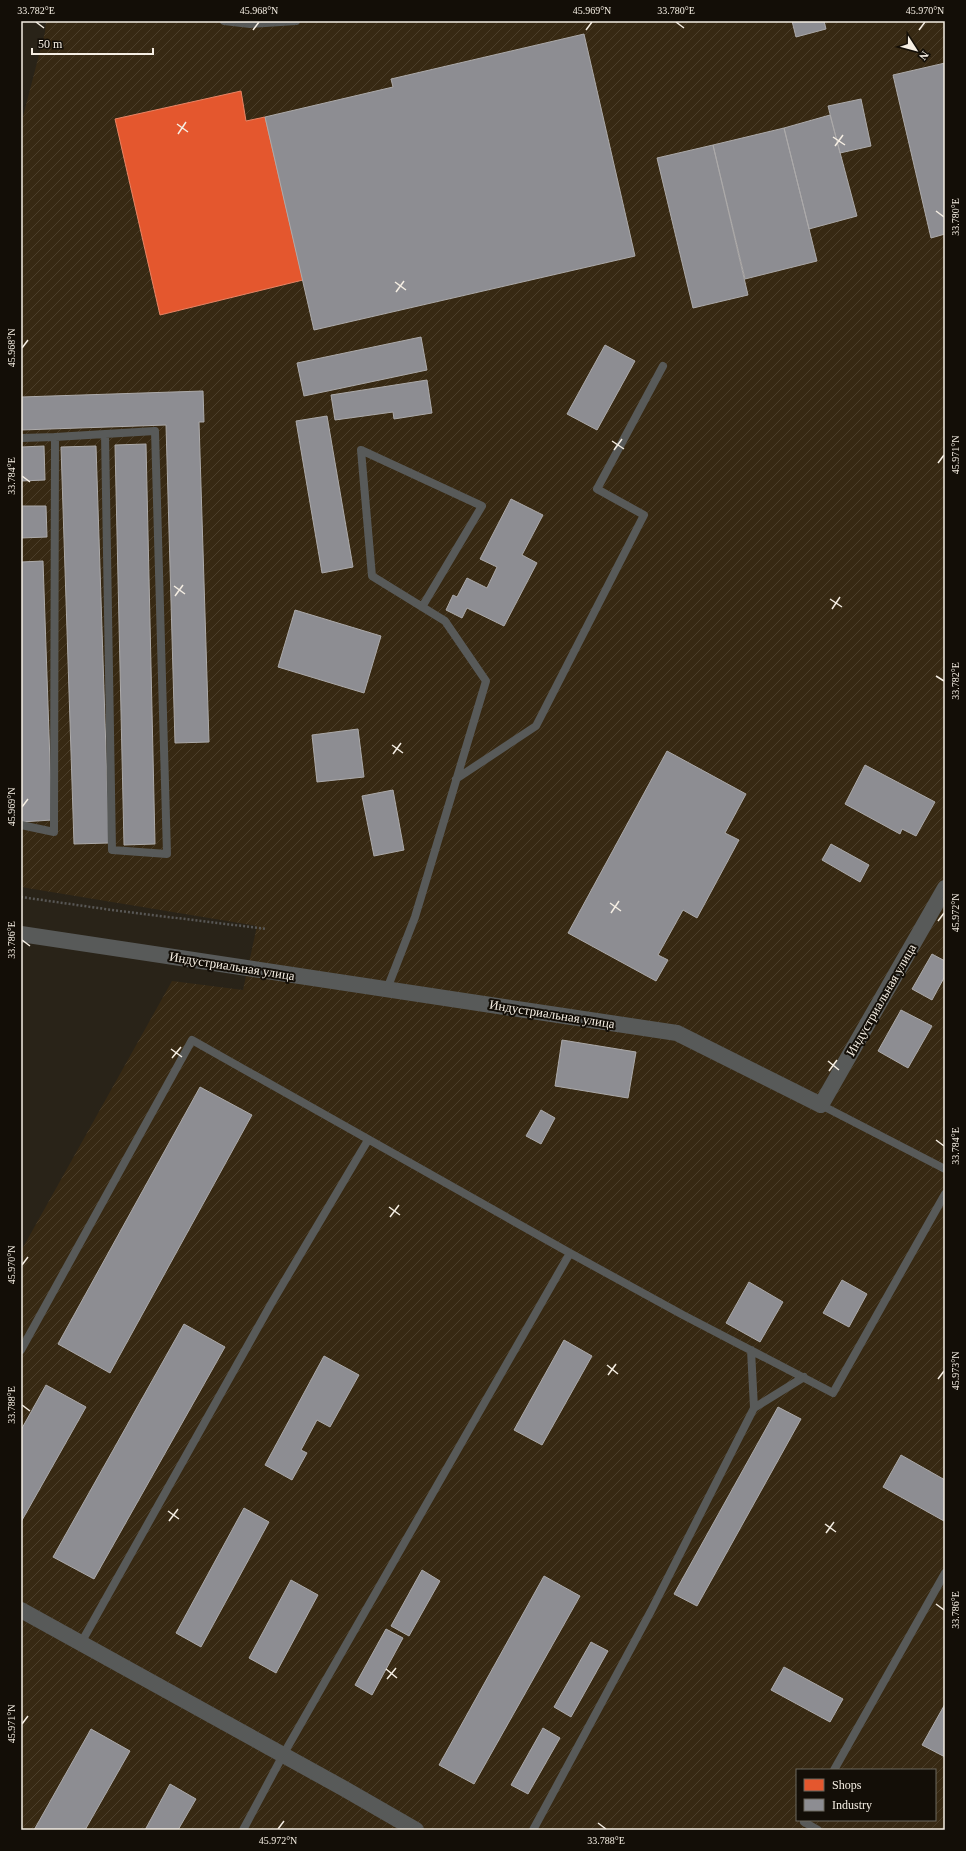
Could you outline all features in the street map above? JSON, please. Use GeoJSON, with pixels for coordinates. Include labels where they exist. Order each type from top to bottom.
{"type":"FeatureCollection","features":[{"type":"Feature","properties":{"kind":"street","name":"Индустриальная улица"},"geometry":{"type":"LineString","coordinates":[[21,934],[677,1033],[821,1105],[945,888]]}},
{"type":"Feature","properties":{"kind":"street"},"geometry":{"type":"LineString","coordinates":[[21,1610],[416,1830]]}},
{"type":"Feature","properties":{"kind":"lane"},"geometry":{"type":"LineString","coordinates":[[224,21],[250,24],[296,21]]}},
{"type":"Feature","properties":{"kind":"lane"},"geometry":{"type":"LineString","coordinates":[[456,779],[536,726],[644,514],[597,489],[663,366]]}},
{"type":"Feature","properties":{"kind":"lane"},"geometry":{"type":"LineString","coordinates":[[21,438],[155,431],[167,854],[112,850],[105,434]]}},
{"type":"Feature","properties":{"kind":"lane"},"geometry":{"type":"LineString","coordinates":[[21,825],[54,832],[55,437]]}},
{"type":"Feature","properties":{"kind":"lane"},"geometry":{"type":"LineString","coordinates":[[387,989],[415,917],[486,681],[445,621],[422,607],[372,576],[362,450],[482,506],[422,607]]}},
{"type":"Feature","properties":{"kind":"lane"},"geometry":{"type":"LineString","coordinates":[[21,1350],[192,1040],[570,1253],[833,1393],[945,1194]]}},
{"type":"Feature","properties":{"kind":"lane"},"geometry":{"type":"LineString","coordinates":[[821,1105],[945,1169]]}},
{"type":"Feature","properties":{"kind":"lane"},"geometry":{"type":"LineString","coordinates":[[81,1643],[271,1304],[368,1140]]}},
{"type":"Feature","properties":{"kind":"lane"},"geometry":{"type":"LineString","coordinates":[[243,1830],[283,1755],[570,1253]]}},
{"type":"Feature","properties":{"kind":"lane"},"geometry":{"type":"LineString","coordinates":[[533,1830],[651,1611],[754,1408],[751,1350]]}},
{"type":"Feature","properties":{"kind":"lane"},"geometry":{"type":"LineString","coordinates":[[754,1408],[804,1377]]}},
{"type":"Feature","properties":{"kind":"lane"},"geometry":{"type":"LineString","coordinates":[[835,1769],[945,1573]]}},
{"type":"Feature","properties":{"kind":"lane"},"geometry":{"type":"LineString","coordinates":[[803,1824],[818,1830]]}},
{"type":"Feature","properties":{"kind":"path"},"geometry":{"type":"LineString","coordinates":[[21,897],[119,911],[267,929]]}},
{"type":"Feature","properties":{"kind":"shaded area"},"geometry":{"type":"Polygon","coordinates":[[[46,21],[945,21],[945,1830],[21,1830],[21,1251],[172,981],[243,990],[257,926],[21,887],[21,124],[45,32],[46,21]]]}},
{"type":"Feature","properties":{"kind":"building: Shops"},"geometry":{"type":"Polygon","coordinates":[[[241,91],[246,121],[265,117],[303,280],[160,315],[115,119],[241,91]]]}},
{"type":"Feature","properties":{"kind":"building: Industry"},"geometry":{"type":"Polygon","coordinates":[[[792,21],[824,21],[826,29],[796,37],[792,21]]]}},
{"type":"Feature","properties":{"kind":"building: Industry"},"geometry":{"type":"Polygon","coordinates":[[[584,34],[635,256],[314,330],[265,117],[393,87],[391,79],[584,34]]]}},
{"type":"Feature","properties":{"kind":"building: Industry"},"geometry":{"type":"Polygon","coordinates":[[[945,63],[945,234],[931,238],[893,75],[945,63]]]}},
{"type":"Feature","properties":{"kind":"building: Industry"},"geometry":{"type":"Polygon","coordinates":[[[861,99],[871,146],[840,153],[828,106],[861,99]]]}},
{"type":"Feature","properties":{"kind":"building: Industry"},"geometry":{"type":"Polygon","coordinates":[[[830,115],[857,216],[809,229],[784,128],[830,115]]]}},
{"type":"Feature","properties":{"kind":"building: Industry"},"geometry":{"type":"Polygon","coordinates":[[[784,128],[817,261],[745,279],[713,145],[784,128]]]}},
{"type":"Feature","properties":{"kind":"building: Industry"},"geometry":{"type":"Polygon","coordinates":[[[713,145],[748,295],[693,308],[657,158],[713,145]]]}},
{"type":"Feature","properties":{"kind":"building: Industry"},"geometry":{"type":"Polygon","coordinates":[[[421,337],[427,370],[304,396],[297,363],[421,337]]]}},
{"type":"Feature","properties":{"kind":"building: Industry"},"geometry":{"type":"Polygon","coordinates":[[[605,345],[635,361],[597,430],[567,414],[605,345]]]}},
{"type":"Feature","properties":{"kind":"building: Industry"},"geometry":{"type":"Polygon","coordinates":[[[427,380],[432,413],[394,419],[393,412],[335,420],[331,395],[427,380]]]}},
{"type":"Feature","properties":{"kind":"building: Industry"},"geometry":{"type":"Polygon","coordinates":[[[203,391],[204,422],[199,422],[209,742],[175,743],[166,425],[21,430],[21,397],[203,391]]]}},
{"type":"Feature","properties":{"kind":"building: Industry"},"geometry":{"type":"Polygon","coordinates":[[[327,416],[353,567],[322,573],[296,421],[327,416]]]}},
{"type":"Feature","properties":{"kind":"building: Industry"},"geometry":{"type":"Polygon","coordinates":[[[146,444],[155,844],[124,845],[115,445],[146,444]]]}},
{"type":"Feature","properties":{"kind":"building: Industry"},"geometry":{"type":"Polygon","coordinates":[[[44,446],[45,480],[21,481],[21,447],[44,446]]]}},
{"type":"Feature","properties":{"kind":"building: Industry"},"geometry":{"type":"Polygon","coordinates":[[[96,446],[109,843],[74,844],[61,447],[96,446]]]}},
{"type":"Feature","properties":{"kind":"building: Industry"},"geometry":{"type":"Polygon","coordinates":[[[511,499],[543,515],[522,555],[537,563],[504,626],[467,608],[462,618],[446,610],[453,595],[457,597],[467,578],[487,588],[497,567],[480,559],[511,499]]]}},
{"type":"Feature","properties":{"kind":"building: Industry"},"geometry":{"type":"Polygon","coordinates":[[[21,506],[46,506],[47,537],[21,538],[21,506]]]}},
{"type":"Feature","properties":{"kind":"building: Industry"},"geometry":{"type":"Polygon","coordinates":[[[43,561],[52,820],[21,822],[21,562],[43,561]]]}},
{"type":"Feature","properties":{"kind":"building: Industry"},"geometry":{"type":"Polygon","coordinates":[[[295,610],[381,636],[364,693],[278,667],[295,610]]]}},
{"type":"Feature","properties":{"kind":"building: Industry"},"geometry":{"type":"Polygon","coordinates":[[[358,729],[364,777],[317,782],[312,735],[358,729]]]}},
{"type":"Feature","properties":{"kind":"building: Industry"},"geometry":{"type":"Polygon","coordinates":[[[667,751],[746,794],[725,833],[739,840],[697,918],[683,910],[658,955],[668,960],[656,981],[568,933],[667,751]]]}},
{"type":"Feature","properties":{"kind":"building: Industry"},"geometry":{"type":"Polygon","coordinates":[[[865,765],[935,802],[916,836],[902,829],[900,834],[845,804],[865,765]]]}},
{"type":"Feature","properties":{"kind":"building: Industry"},"geometry":{"type":"Polygon","coordinates":[[[393,790],[404,850],[374,856],[362,796],[393,790]]]}},
{"type":"Feature","properties":{"kind":"building: Industry"},"geometry":{"type":"Polygon","coordinates":[[[831,844],[869,865],[860,882],[822,860],[831,844]]]}},
{"type":"Feature","properties":{"kind":"building: Industry"},"geometry":{"type":"Polygon","coordinates":[[[932,954],[945,961],[945,976],[932,1000],[912,989],[932,954]]]}},
{"type":"Feature","properties":{"kind":"building: Industry"},"geometry":{"type":"Polygon","coordinates":[[[901,1010],[932,1026],[908,1068],[878,1051],[901,1010]]]}},
{"type":"Feature","properties":{"kind":"building: Industry"},"geometry":{"type":"Polygon","coordinates":[[[562,1040],[636,1052],[628,1098],[555,1086],[562,1040]]]}},
{"type":"Feature","properties":{"kind":"building: Industry"},"geometry":{"type":"Polygon","coordinates":[[[200,1087],[252,1115],[110,1373],[58,1344],[200,1087]]]}},
{"type":"Feature","properties":{"kind":"building: Industry"},"geometry":{"type":"Polygon","coordinates":[[[541,1110],[555,1118],[541,1144],[526,1136],[541,1110]]]}},
{"type":"Feature","properties":{"kind":"building: Industry"},"geometry":{"type":"Polygon","coordinates":[[[842,1280],[867,1294],[849,1327],[823,1313],[842,1280]]]}},
{"type":"Feature","properties":{"kind":"building: Industry"},"geometry":{"type":"Polygon","coordinates":[[[749,1282],[783,1302],[760,1342],[726,1323],[749,1282]]]}},
{"type":"Feature","properties":{"kind":"building: Industry"},"geometry":{"type":"Polygon","coordinates":[[[184,1324],[225,1347],[94,1579],[53,1557],[184,1324]]]}},
{"type":"Feature","properties":{"kind":"building: Industry"},"geometry":{"type":"Polygon","coordinates":[[[564,1340],[592,1356],[542,1445],[514,1430],[564,1340]]]}},
{"type":"Feature","properties":{"kind":"building: Industry"},"geometry":{"type":"Polygon","coordinates":[[[324,1356],[359,1375],[330,1427],[317,1420],[301,1450],[307,1453],[292,1480],[265,1465],[324,1356]]]}},
{"type":"Feature","properties":{"kind":"building: Industry"},"geometry":{"type":"Polygon","coordinates":[[[46,1385],[86,1407],[21,1522],[21,1430],[46,1385]]]}},
{"type":"Feature","properties":{"kind":"building: Industry"},"geometry":{"type":"Polygon","coordinates":[[[778,1407],[801,1419],[697,1606],[674,1594],[778,1407]]]}},
{"type":"Feature","properties":{"kind":"building: Industry"},"geometry":{"type":"Polygon","coordinates":[[[901,1455],[945,1480],[944,1521],[883,1487],[901,1455]]]}},
{"type":"Feature","properties":{"kind":"building: Industry"},"geometry":{"type":"Polygon","coordinates":[[[244,1508],[269,1522],[201,1647],[176,1633],[244,1508]]]}},
{"type":"Feature","properties":{"kind":"building: Industry"},"geometry":{"type":"Polygon","coordinates":[[[422,1570],[440,1581],[409,1636],[391,1626],[422,1570]]]}},
{"type":"Feature","properties":{"kind":"building: Industry"},"geometry":{"type":"Polygon","coordinates":[[[544,1576],[580,1596],[474,1784],[439,1765],[544,1576]]]}},
{"type":"Feature","properties":{"kind":"building: Industry"},"geometry":{"type":"Polygon","coordinates":[[[291,1580],[318,1595],[276,1673],[249,1658],[291,1580]]]}},
{"type":"Feature","properties":{"kind":"building: Industry"},"geometry":{"type":"Polygon","coordinates":[[[386,1629],[403,1638],[372,1695],[355,1685],[386,1629]]]}},
{"type":"Feature","properties":{"kind":"building: Industry"},"geometry":{"type":"Polygon","coordinates":[[[591,1642],[608,1651],[571,1717],[554,1707],[591,1642]]]}},
{"type":"Feature","properties":{"kind":"building: Industry"},"geometry":{"type":"Polygon","coordinates":[[[784,1667],[843,1699],[830,1722],[771,1690],[784,1667]]]}},
{"type":"Feature","properties":{"kind":"building: Industry"},"geometry":{"type":"Polygon","coordinates":[[[945,1704],[945,1757],[922,1745],[945,1704]]]}},
{"type":"Feature","properties":{"kind":"building: Industry"},"geometry":{"type":"Polygon","coordinates":[[[543,1728],[560,1738],[528,1794],[511,1785],[543,1728]]]}},
{"type":"Feature","properties":{"kind":"building: Industry"},"geometry":{"type":"Polygon","coordinates":[[[91,1729],[130,1751],[85,1830],[34,1830],[91,1729]]]}},
{"type":"Feature","properties":{"kind":"building: Industry"},"geometry":{"type":"Polygon","coordinates":[[[170,1784],[196,1799],[178,1830],[145,1830],[170,1784]]]}}]}
